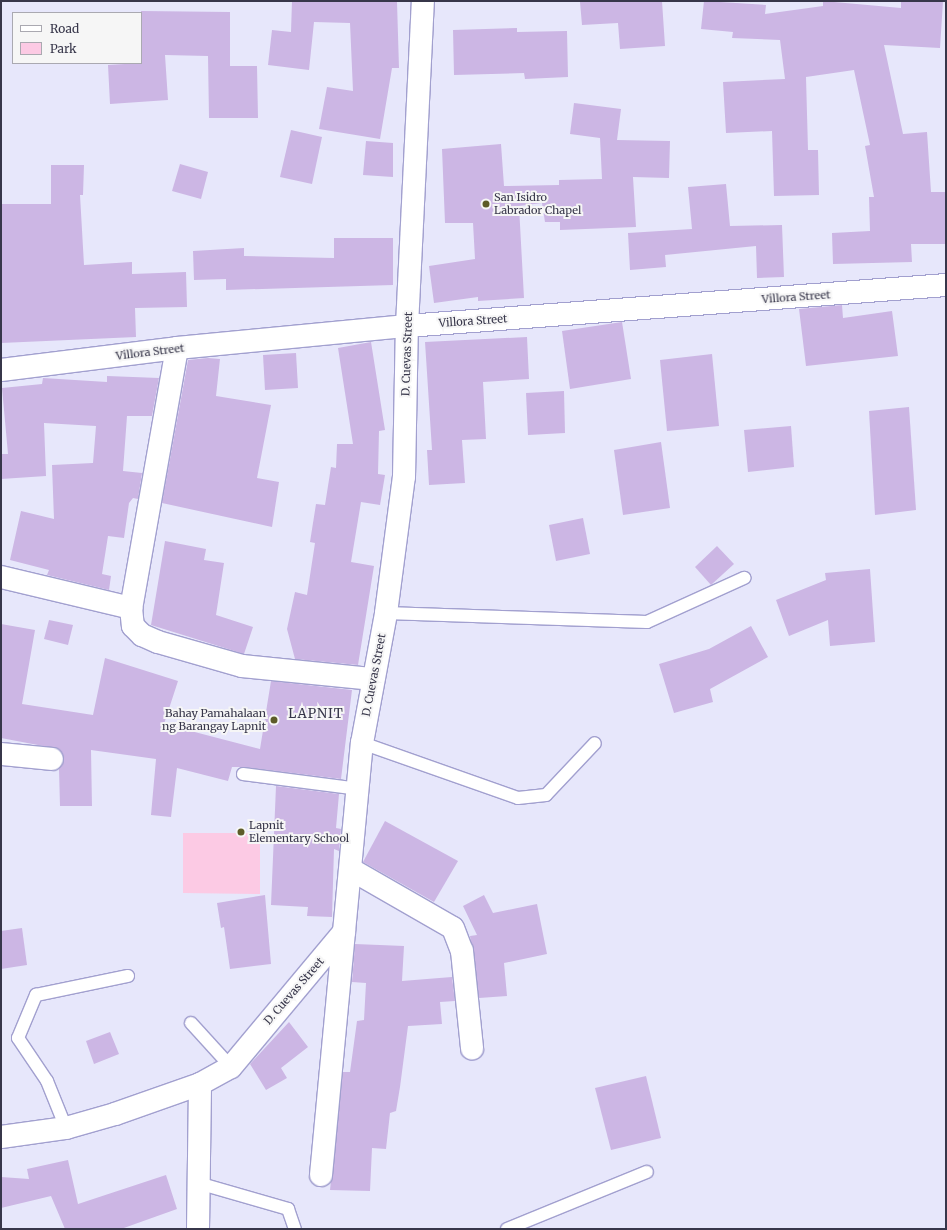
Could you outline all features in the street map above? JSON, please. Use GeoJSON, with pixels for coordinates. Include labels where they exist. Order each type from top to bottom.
{"type":"FeatureCollection","features":[{"type":"Feature","properties":{"kind":"street","name":"D. Cuevas Street"},"geometry":{"type":"LineString","coordinates":[[1,1137],[66,1128],[200,1084],[231,1067],[344,932],[352,870],[362,743],[386,613],[404,477],[407,326],[423,1]]}},
{"type":"Feature","properties":{"kind":"street","name":"Villora Street"},"geometry":{"type":"LineString","coordinates":[[1,370],[177,348],[407,326],[946,285]]}},
{"type":"Feature","properties":{"kind":"street"},"geometry":{"type":"LineString","coordinates":[[177,348],[131,608],[133,626],[142,635],[242,666],[373,679]]}},
{"type":"Feature","properties":{"kind":"street"},"geometry":{"type":"LineString","coordinates":[[1,577],[131,608]]}},
{"type":"Feature","properties":{"kind":"street"},"geometry":{"type":"LineString","coordinates":[[1,754],[52,759]]}},
{"type":"Feature","properties":{"kind":"street"},"geometry":{"type":"LineString","coordinates":[[352,870],[453,928],[462,951],[472,1048]]}},
{"type":"Feature","properties":{"kind":"street"},"geometry":{"type":"LineString","coordinates":[[321,1175],[344,932]]}},
{"type":"Feature","properties":{"kind":"street"},"geometry":{"type":"LineString","coordinates":[[198,1229],[200,1084]]}},
{"type":"Feature","properties":{"kind":"lane"},"geometry":{"type":"LineString","coordinates":[[386,613],[647,622],[744,578]]}},
{"type":"Feature","properties":{"kind":"lane"},"geometry":{"type":"LineString","coordinates":[[362,743],[518,798],[546,795],[596,743]]}},
{"type":"Feature","properties":{"kind":"lane"},"geometry":{"type":"LineString","coordinates":[[243,774],[359,789]]}},
{"type":"Feature","properties":{"kind":"lane"},"geometry":{"type":"LineString","coordinates":[[66,1128],[47,1081],[18,1038],[36,995],[128,976]]}},
{"type":"Feature","properties":{"kind":"lane"},"geometry":{"type":"LineString","coordinates":[[191,1023],[231,1067]]}},
{"type":"Feature","properties":{"kind":"lane"},"geometry":{"type":"LineString","coordinates":[[506,1229],[647,1172]]}},
{"type":"Feature","properties":{"kind":"lane"},"geometry":{"type":"LineString","coordinates":[[198,1183],[288,1209],[295,1229]]}},
{"type":"Feature","properties":{"kind":"green space"},"geometry":{"type":"Polygon","coordinates":[[[183,833],[260,833],[260,894],[183,893],[183,833]]]}},
{"type":"Feature","properties":{"kind":"building"},"geometry":{"type":"Polygon","coordinates":[[[292,1],[397,2],[399,68],[392,68],[380,139],[319,129],[327,87],[353,91],[350,23],[314,22],[309,70],[268,65],[272,30],[291,32],[292,1]]]}},
{"type":"Feature","properties":{"kind":"building"},"geometry":{"type":"Polygon","coordinates":[[[662,1],[665,46],[620,49],[618,23],[582,25],[580,2],[662,1]]]}},
{"type":"Feature","properties":{"kind":"building"},"geometry":{"type":"Polygon","coordinates":[[[704,1],[766,5],[765,14],[823,6],[823,1],[901,8],[901,1],[943,1],[940,48],[884,45],[903,134],[927,132],[931,192],[946,192],[946,244],[911,244],[912,262],[833,264],[832,233],[870,231],[869,197],[874,197],[865,146],[870,145],[854,70],[806,77],[808,150],[818,150],[819,195],[774,196],[772,131],[726,133],[723,82],[785,79],[780,40],[732,38],[733,32],[701,29],[704,1]]]}},
{"type":"Feature","properties":{"kind":"building"},"geometry":{"type":"Polygon","coordinates":[[[141,12],[230,12],[230,66],[257,66],[258,118],[209,118],[208,56],[165,55],[168,100],[110,104],[108,65],[142,64],[141,12]]]}},
{"type":"Feature","properties":{"kind":"building"},"geometry":{"type":"Polygon","coordinates":[[[517,28],[517,32],[567,31],[568,77],[525,79],[524,73],[454,75],[453,30],[517,28]]]}},
{"type":"Feature","properties":{"kind":"building"},"geometry":{"type":"Polygon","coordinates":[[[574,103],[621,109],[617,140],[670,141],[669,178],[633,177],[636,227],[560,230],[560,222],[545,222],[542,203],[519,206],[524,298],[478,301],[478,297],[434,303],[429,266],[475,259],[473,223],[445,223],[442,149],[501,144],[504,186],[559,185],[559,180],[602,179],[600,138],[570,134],[574,103]]]}},
{"type":"Feature","properties":{"kind":"building"},"geometry":{"type":"Polygon","coordinates":[[[291,130],[322,137],[312,184],[280,177],[291,130]]]}},
{"type":"Feature","properties":{"kind":"building"},"geometry":{"type":"Polygon","coordinates":[[[366,141],[393,143],[393,177],[363,175],[366,141]]]}},
{"type":"Feature","properties":{"kind":"building"},"geometry":{"type":"Polygon","coordinates":[[[180,164],[208,172],[201,199],[172,191],[180,164]]]}},
{"type":"Feature","properties":{"kind":"building"},"geometry":{"type":"Polygon","coordinates":[[[51,165],[84,165],[83,195],[80,195],[84,265],[132,262],[132,274],[186,272],[187,307],[135,308],[136,337],[1,343],[1,204],[51,204],[51,165]]]}},
{"type":"Feature","properties":{"kind":"building"},"geometry":{"type":"Polygon","coordinates":[[[726,184],[730,226],[782,225],[784,277],[757,278],[756,246],[665,255],[666,267],[630,270],[628,233],[692,229],[688,187],[726,184]]]}},
{"type":"Feature","properties":{"kind":"building"},"geometry":{"type":"Polygon","coordinates":[[[334,238],[393,238],[393,285],[226,290],[226,279],[194,280],[193,251],[244,248],[244,256],[334,258],[334,238]]]}},
{"type":"Feature","properties":{"kind":"building"},"geometry":{"type":"Polygon","coordinates":[[[842,305],[843,318],[892,311],[898,356],[806,366],[799,309],[842,305]]]}},
{"type":"Feature","properties":{"kind":"building"},"geometry":{"type":"Polygon","coordinates":[[[622,322],[631,379],[570,389],[562,331],[622,322]]]}},
{"type":"Feature","properties":{"kind":"building"},"geometry":{"type":"Polygon","coordinates":[[[527,337],[529,379],[483,382],[486,439],[462,440],[465,483],[429,485],[427,450],[432,450],[425,342],[527,337]]]}},
{"type":"Feature","properties":{"kind":"building"},"geometry":{"type":"Polygon","coordinates":[[[371,342],[385,430],[379,431],[378,474],[385,475],[380,505],[361,502],[351,562],[374,566],[358,665],[295,659],[287,629],[295,592],[307,595],[315,543],[310,542],[316,504],[325,505],[331,467],[336,468],[337,444],[353,444],[338,348],[371,342]]]}},
{"type":"Feature","properties":{"kind":"building"},"geometry":{"type":"Polygon","coordinates":[[[296,353],[298,388],[265,390],[263,355],[296,353]]]}},
{"type":"Feature","properties":{"kind":"building"},"geometry":{"type":"Polygon","coordinates":[[[712,354],[719,426],[667,431],[660,360],[712,354]]]}},
{"type":"Feature","properties":{"kind":"building"},"geometry":{"type":"Polygon","coordinates":[[[208,358],[220,359],[216,396],[271,405],[257,478],[279,482],[272,527],[162,503],[188,360],[208,358]]]}},
{"type":"Feature","properties":{"kind":"building"},"geometry":{"type":"Polygon","coordinates":[[[107,376],[159,378],[152,416],[127,416],[123,471],[142,473],[138,499],[133,498],[129,503],[124,538],[108,536],[102,574],[111,576],[109,590],[47,575],[49,570],[10,560],[21,511],[54,519],[52,465],[93,463],[96,426],[44,423],[46,476],[1,479],[1,454],[8,454],[2,388],[42,384],[43,378],[107,382],[107,376]]]}},
{"type":"Feature","properties":{"kind":"building"},"geometry":{"type":"Polygon","coordinates":[[[564,391],[565,433],[528,435],[526,393],[564,391]]]}},
{"type":"Feature","properties":{"kind":"building"},"geometry":{"type":"Polygon","coordinates":[[[909,407],[916,510],[875,515],[869,411],[909,407]]]}},
{"type":"Feature","properties":{"kind":"building"},"geometry":{"type":"Polygon","coordinates":[[[791,426],[794,467],[748,472],[744,430],[791,426]]]}},
{"type":"Feature","properties":{"kind":"building"},"geometry":{"type":"Polygon","coordinates":[[[661,442],[670,508],[623,515],[614,450],[661,442]]]}},
{"type":"Feature","properties":{"kind":"building"},"geometry":{"type":"Polygon","coordinates":[[[583,518],[590,554],[556,561],[549,525],[583,518]]]}},
{"type":"Feature","properties":{"kind":"building"},"geometry":{"type":"Polygon","coordinates":[[[165,541],[206,549],[204,560],[224,563],[216,615],[253,627],[244,654],[151,625],[165,541]]]}},
{"type":"Feature","properties":{"kind":"building"},"geometry":{"type":"Polygon","coordinates":[[[717,546],[734,564],[711,585],[695,567],[717,546]]]}},
{"type":"Feature","properties":{"kind":"building"},"geometry":{"type":"Polygon","coordinates":[[[870,569],[875,642],[830,646],[828,620],[789,636],[776,600],[826,580],[825,573],[870,569]]]}},
{"type":"Feature","properties":{"kind":"building"},"geometry":{"type":"Polygon","coordinates":[[[49,620],[73,625],[68,645],[44,639],[49,620]]]}},
{"type":"Feature","properties":{"kind":"building"},"geometry":{"type":"Polygon","coordinates":[[[1,624],[35,630],[22,704],[93,715],[105,658],[178,681],[164,724],[260,749],[271,681],[352,690],[341,779],[244,767],[232,767],[228,781],[177,768],[171,817],[151,815],[156,759],[91,750],[92,806],[60,806],[59,769],[64,760],[59,749],[1,738],[1,624]]]}},
{"type":"Feature","properties":{"kind":"building"},"geometry":{"type":"Polygon","coordinates":[[[751,626],[768,657],[710,689],[713,702],[674,713],[659,664],[709,649],[751,626]]]}},
{"type":"Feature","properties":{"kind":"building"},"geometry":{"type":"Polygon","coordinates":[[[276,786],[339,794],[336,828],[341,829],[339,851],[334,849],[332,917],[307,916],[308,907],[271,905],[276,786]]]}},
{"type":"Feature","properties":{"kind":"building"},"geometry":{"type":"Polygon","coordinates":[[[385,821],[458,861],[434,902],[363,862],[385,821]]]}},
{"type":"Feature","properties":{"kind":"building"},"geometry":{"type":"Polygon","coordinates":[[[265,895],[271,964],[230,969],[224,927],[221,928],[217,903],[265,895]]]}},
{"type":"Feature","properties":{"kind":"building"},"geometry":{"type":"Polygon","coordinates":[[[484,895],[493,913],[537,904],[547,954],[504,963],[507,996],[479,998],[470,936],[477,935],[463,906],[484,895]]]}},
{"type":"Feature","properties":{"kind":"building"},"geometry":{"type":"Polygon","coordinates":[[[22,928],[27,965],[1,969],[1,931],[22,928]]]}},
{"type":"Feature","properties":{"kind":"building"},"geometry":{"type":"Polygon","coordinates":[[[355,944],[404,946],[402,981],[452,977],[455,1001],[440,1002],[442,1024],[408,1026],[396,1111],[390,1113],[386,1149],[372,1148],[370,1191],[330,1190],[343,1072],[350,1072],[357,1021],[364,1020],[366,983],[352,982],[355,944]]]}},
{"type":"Feature","properties":{"kind":"building"},"geometry":{"type":"Polygon","coordinates":[[[289,1022],[308,1047],[281,1068],[287,1078],[266,1090],[250,1064],[289,1022]]]}},
{"type":"Feature","properties":{"kind":"building"},"geometry":{"type":"Polygon","coordinates":[[[110,1032],[119,1054],[94,1064],[86,1041],[110,1032]]]}},
{"type":"Feature","properties":{"kind":"building"},"geometry":{"type":"Polygon","coordinates":[[[646,1076],[661,1138],[611,1150],[595,1088],[646,1076]]]}},
{"type":"Feature","properties":{"kind":"building"},"geometry":{"type":"Polygon","coordinates":[[[68,1160],[78,1204],[166,1175],[177,1209],[121,1229],[65,1229],[51,1196],[1,1208],[1,1177],[29,1179],[27,1169],[68,1160]]]}},
{"type":"Feature","properties":{"kind":"place","name":"San Isidro Labrador Chapel"},"geometry":{"type":"Point","coordinates":[486,204]}},
{"type":"Feature","properties":{"kind":"place","name":"Bahay Pamahalaan ng Barangay Lapnit"},"geometry":{"type":"Point","coordinates":[274,720]}},
{"type":"Feature","properties":{"kind":"place","name":"Lapnit Elementary School"},"geometry":{"type":"Point","coordinates":[241,832]}},
{"type":"Feature","properties":{"kind":"district","name":"LAPNIT"},"geometry":{"type":"Point","coordinates":[316,714]}}]}
